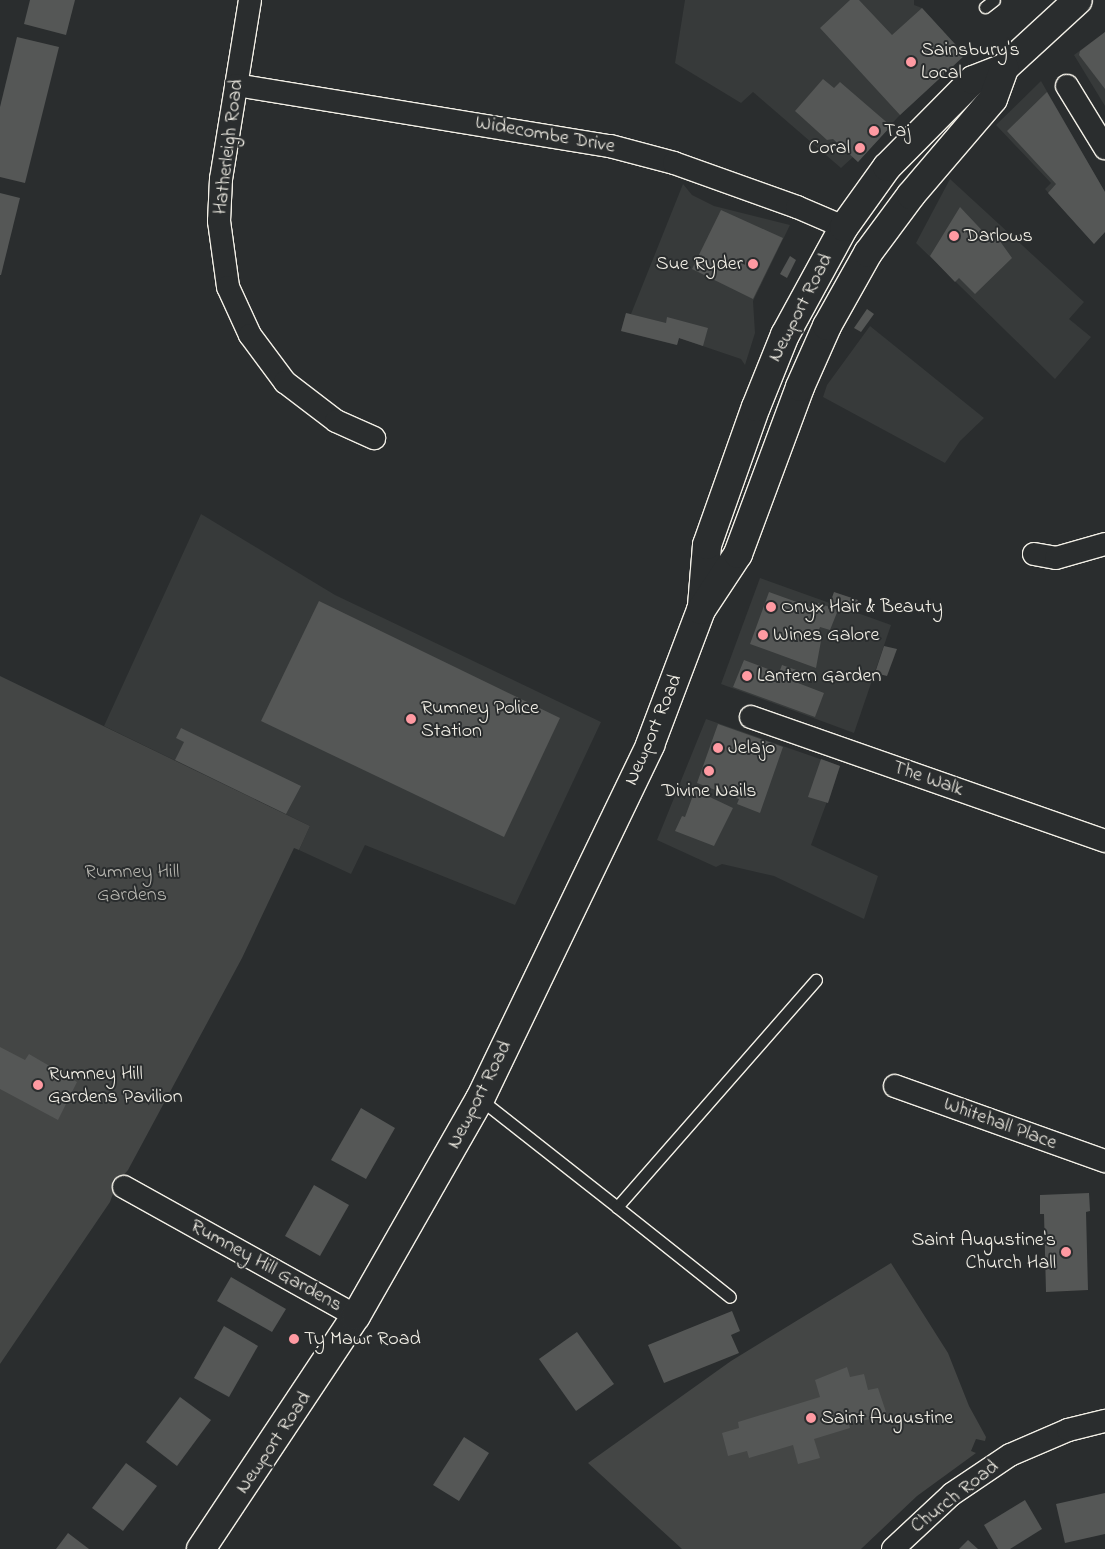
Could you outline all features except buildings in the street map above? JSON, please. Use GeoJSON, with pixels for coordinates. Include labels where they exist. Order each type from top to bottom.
{"type":"FeatureCollection","features":[{"type":"Feature","properties":{"kind":"main road","name":"Newport Road"},"geometry":{"type":"LineString","coordinates":[[701,610],[707,545],[756,407],[785,335],[844,227],[887,167],[973,80],[1004,68],[1078,0]]}},
{"type":"Feature","properties":{"kind":"main road","name":"Newport Road"},"geometry":{"type":"LineString","coordinates":[[201,1549],[356,1316],[480,1099],[650,745],[701,610],[738,554],[812,355],[856,274],[930,170],[992,99],[1004,68]]}},
{"type":"Feature","properties":{"kind":"street","name":"Hatherleigh Road"},"geometry":{"type":"LineString","coordinates":[[250,0],[220,179],[219,221],[228,287],[250,335],[285,382],[336,421],[374,438]]}},
{"type":"Feature","properties":{"kind":"street","name":"Widecombe Drive"},"geometry":{"type":"LineString","coordinates":[[236,85],[610,146],[674,163],[797,207],[844,227]]}},
{"type":"Feature","properties":{"kind":"street"},"geometry":{"type":"LineString","coordinates":[[1067,86],[1105,148]]}},
{"type":"Feature","properties":{"kind":"street"},"geometry":{"type":"LineString","coordinates":[[1034,554],[1056,558],[1105,544]]}},
{"type":"Feature","properties":{"kind":"street","name":"The Walk"},"geometry":{"type":"LineString","coordinates":[[751,717],[1105,842]]}},
{"type":"Feature","properties":{"kind":"street","name":"Whitehall Place"},"geometry":{"type":"LineString","coordinates":[[895,1086],[1105,1161]]}},
{"type":"Feature","properties":{"kind":"street","name":"Rumney Hill Gardens"},"geometry":{"type":"LineString","coordinates":[[124,1188],[356,1316]]}},
{"type":"Feature","properties":{"kind":"street","name":"Church Road"},"geometry":{"type":"LineString","coordinates":[[893,1549],[952,1494],[1010,1455],[1068,1430],[1105,1421]]}},
{"type":"Feature","properties":{"kind":"lane"},"geometry":{"type":"LineString","coordinates":[[617,1207],[816,980]]}},
{"type":"Feature","properties":{"kind":"lane"},"geometry":{"type":"LineString","coordinates":[[480,1099],[730,1296]]}},
{"type":"Feature","properties":{"kind":"shaded area"},"geometry":{"type":"Polygon","coordinates":[[[685,0],[914,0],[914,5],[922,8],[965,55],[898,117],[858,162],[853,157],[841,168],[753,92],[741,103],[675,63],[685,0]]]}},
{"type":"Feature","properties":{"kind":"shaded area"},"geometry":{"type":"Polygon","coordinates":[[[1105,32],[1105,106],[1074,55],[1105,32]]]}},
{"type":"Feature","properties":{"kind":"shaded area"},"geometry":{"type":"Polygon","coordinates":[[[1041,81],[1105,192],[1105,232],[1094,244],[1045,189],[1051,183],[996,125],[1041,81]]]}},
{"type":"Feature","properties":{"kind":"shaded area"},"geometry":{"type":"Polygon","coordinates":[[[950,179],[1084,302],[1069,319],[1091,337],[1055,379],[916,243],[950,179]]]}},
{"type":"Feature","properties":{"kind":"shaded area"},"geometry":{"type":"Polygon","coordinates":[[[683,184],[692,195],[714,206],[790,225],[753,301],[755,333],[745,365],[741,359],[679,338],[677,345],[621,331],[626,313],[631,314],[683,184]]]}},
{"type":"Feature","properties":{"kind":"shaded area"},"geometry":{"type":"Polygon","coordinates":[[[870,326],[984,418],[960,441],[945,463],[823,397],[827,385],[870,326]]]}},
{"type":"Feature","properties":{"kind":"shaded area"},"geometry":{"type":"Polygon","coordinates":[[[201,514],[335,595],[601,722],[515,905],[365,845],[351,874],[299,850],[310,826],[104,726],[201,514]]]}},
{"type":"Feature","properties":{"kind":"shaded area"},"geometry":{"type":"Polygon","coordinates":[[[760,578],[891,625],[854,733],[721,684],[760,578]]]}},
{"type":"Feature","properties":{"kind":"shaded area"},"geometry":{"type":"Polygon","coordinates":[[[706,719],[840,766],[811,845],[878,876],[864,919],[774,876],[722,864],[716,867],[657,840],[706,719]]]}},
{"type":"Feature","properties":{"kind":"green space","name":"Rumney Hill Gardens"},"geometry":{"type":"Polygon","coordinates":[[[0,676],[310,826],[299,850],[294,848],[242,958],[128,1170],[117,1183],[110,1202],[0,1364],[0,676]]]}},
{"type":"Feature","properties":{"kind":"green space"},"geometry":{"type":"Polygon","coordinates":[[[891,1263],[948,1353],[969,1406],[986,1437],[985,1441],[976,1439],[971,1451],[976,1453],[917,1496],[861,1549],[682,1549],[588,1463],[731,1361],[891,1263]]]}},
{"type":"Feature","properties":{"kind":"place","name":"Sainsbury's Local"},"geometry":{"type":"Point","coordinates":[911,62]}},
{"type":"Feature","properties":{"kind":"place","name":"Taj"},"geometry":{"type":"Point","coordinates":[874,131]}},
{"type":"Feature","properties":{"kind":"place","name":"Coral"},"geometry":{"type":"Point","coordinates":[860,148]}},
{"type":"Feature","properties":{"kind":"place","name":"Darlows"},"geometry":{"type":"Point","coordinates":[954,236]}},
{"type":"Feature","properties":{"kind":"place","name":"Sue Ryder"},"geometry":{"type":"Point","coordinates":[753,264]}},
{"type":"Feature","properties":{"kind":"place","name":"Onyx Hair & Beauty"},"geometry":{"type":"Point","coordinates":[771,607]}},
{"type":"Feature","properties":{"kind":"place","name":"Wines Galore"},"geometry":{"type":"Point","coordinates":[763,635]}},
{"type":"Feature","properties":{"kind":"place","name":"Lantern Garden"},"geometry":{"type":"Point","coordinates":[747,676]}},
{"type":"Feature","properties":{"kind":"place","name":"Rumney Police Station"},"geometry":{"type":"Point","coordinates":[411,719]}},
{"type":"Feature","properties":{"kind":"place","name":"Jelajo"},"geometry":{"type":"Point","coordinates":[718,748]}},
{"type":"Feature","properties":{"kind":"place","name":"Divine Nails"},"geometry":{"type":"Point","coordinates":[709,771]}},
{"type":"Feature","properties":{"kind":"place","name":"Rumney Hill Gardens Pavilion"},"geometry":{"type":"Point","coordinates":[38,1085]}},
{"type":"Feature","properties":{"kind":"place","name":"Saint Augustine's Church Hall"},"geometry":{"type":"Point","coordinates":[1066,1252]}},
{"type":"Feature","properties":{"kind":"place","name":"Ty Mawr Road"},"geometry":{"type":"Point","coordinates":[294,1339]}},
{"type":"Feature","properties":{"kind":"place","name":"Saint Augustine"},"geometry":{"type":"Point","coordinates":[811,1418]}}]}
